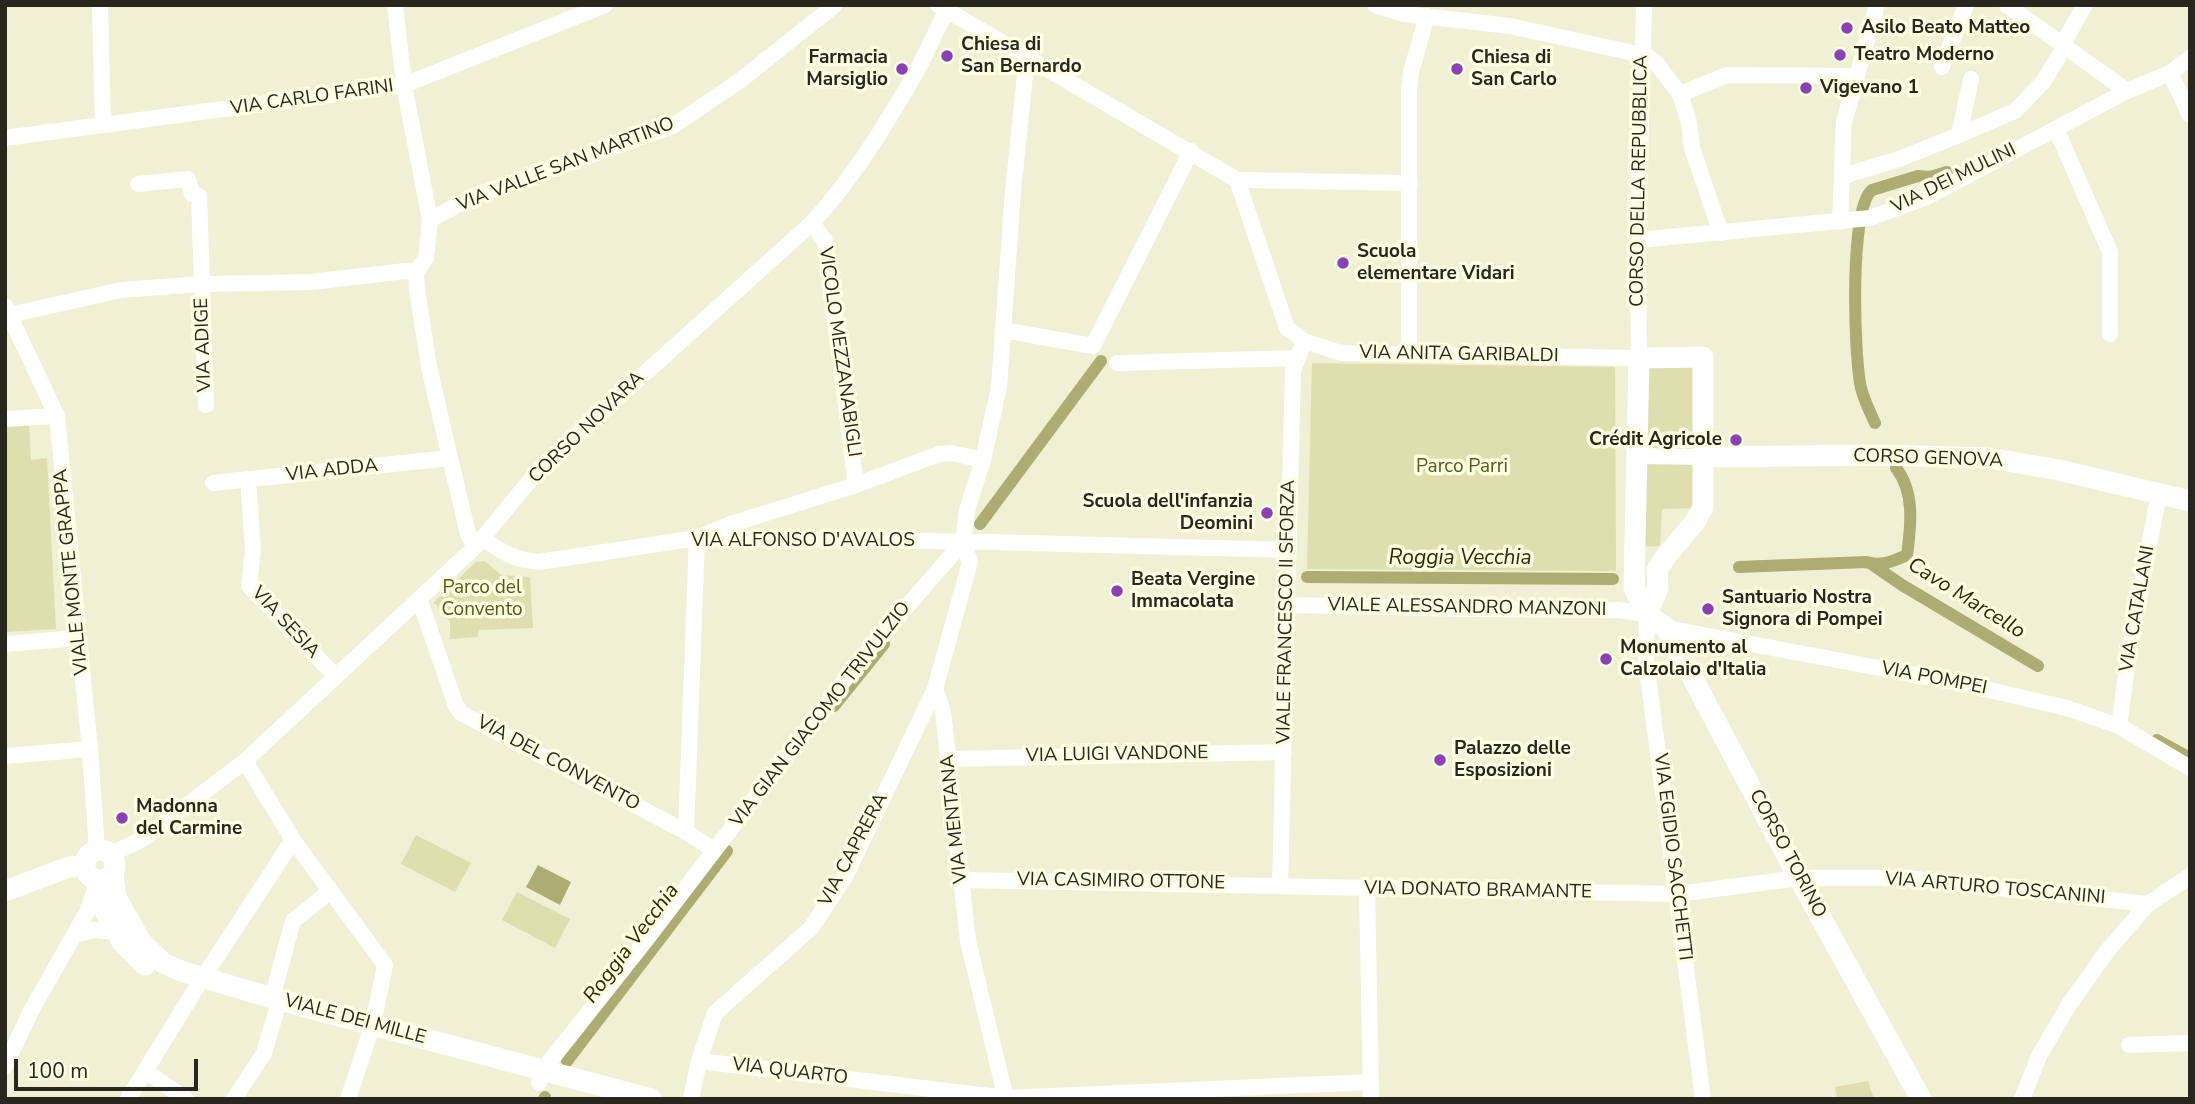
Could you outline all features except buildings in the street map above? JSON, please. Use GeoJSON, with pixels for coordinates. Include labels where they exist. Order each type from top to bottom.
{"type":"FeatureCollection","features":[{"type":"Feature","properties":{"kind":"main road"},"geometry":{"type":"LineString","coordinates":[[1703,357],[1703,507],[1690,529],[1657,570],[1658,588],[1647,614],[1634,589],[1639,358],[1703,357]]}},
{"type":"Feature","properties":{"kind":"main road","name":"CORSO GENOVA"},"geometry":{"type":"LineString","coordinates":[[1704,457],[1881,455],[1989,458],[2059,470],[2190,501]]}},
{"type":"Feature","properties":{"kind":"main road"},"geometry":{"type":"LineString","coordinates":[[1634,549],[1647,556],[1667,555]]}},
{"type":"Feature","properties":{"kind":"main road","name":"CORSO TORINO"},"geometry":{"type":"LineString","coordinates":[[1647,614],[1666,628],[1921,1099]]}},
{"type":"Feature","properties":{"kind":"main road","name":"CORSO NOVARA"},"geometry":{"type":"LineString","coordinates":[[5,891],[69,867],[101,867]]}},
{"type":"Feature","properties":{"kind":"main road","name":"VIALE DEI MILLE"},"geometry":{"type":"LineString","coordinates":[[101,867],[104,909],[122,942],[154,972],[550,1079],[651,1099]]}},
{"type":"Feature","properties":{"kind":"main road","name":"VIALE DEI MILLE"},"geometry":{"type":"LineString","coordinates":[[101,867],[141,942],[163,963],[199,984]]}},
{"type":"Feature","properties":{"kind":"main road","name":"VIALE DEI MILLE"},"geometry":{"type":"LineString","coordinates":[[550,1079],[599,1099]]}},
{"type":"Feature","properties":{"kind":"street"},"geometry":{"type":"LineString","coordinates":[[100,5],[103,125]]}},
{"type":"Feature","properties":{"kind":"street"},"geometry":{"type":"LineString","coordinates":[[395,5],[404,85],[430,220],[426,258],[416,272],[429,367],[468,534],[479,542]]}},
{"type":"Feature","properties":{"kind":"street","name":"VIA CARLO FARINI"},"geometry":{"type":"LineString","coordinates":[[5,138],[404,85],[605,5]]}},
{"type":"Feature","properties":{"kind":"street","name":"VIA VALLE SAN MARTINO"},"geometry":{"type":"LineString","coordinates":[[430,220],[474,196],[673,126],[742,79],[835,5]]}},
{"type":"Feature","properties":{"kind":"street"},"geometry":{"type":"LineString","coordinates":[[1375,5],[1404,14],[1427,16],[1452,12],[1641,54],[1656,63],[1684,93],[1692,148],[1721,233]]}},
{"type":"Feature","properties":{"kind":"street","name":"CORSO DELLA REPUBBLICA"},"geometry":{"type":"LineString","coordinates":[[1639,358],[1638,240],[1644,5]]}},
{"type":"Feature","properties":{"kind":"street"},"geometry":{"type":"LineString","coordinates":[[1854,220],[1843,176],[1844,122],[1877,5]]}},
{"type":"Feature","properties":{"kind":"street"},"geometry":{"type":"LineString","coordinates":[[1942,68],[1966,5]]}},
{"type":"Feature","properties":{"kind":"street"},"geometry":{"type":"LineString","coordinates":[[2007,5],[2060,51],[2127,91]]}},
{"type":"Feature","properties":{"kind":"street"},"geometry":{"type":"LineString","coordinates":[[1843,176],[1899,159],[2015,111],[2043,82],[2085,5]]}},
{"type":"Feature","properties":{"kind":"street"},"geometry":{"type":"LineString","coordinates":[[945,7],[1237,180],[1410,183]]}},
{"type":"Feature","properties":{"kind":"street","name":"CORSO NOVARA"},"geometry":{"type":"LineString","coordinates":[[101,867],[245,761],[479,542],[542,466],[812,223],[840,193],[916,72],[945,7]]}},
{"type":"Feature","properties":{"kind":"street"},"geometry":{"type":"LineString","coordinates":[[1409,354],[1411,72],[1427,16]]}},
{"type":"Feature","properties":{"kind":"street"},"geometry":{"type":"LineString","coordinates":[[935,689],[970,562],[963,542],[967,510],[983,460],[999,387],[1027,55]]}},
{"type":"Feature","properties":{"kind":"street","name":"VIA DEI MULINI"},"geometry":{"type":"LineString","coordinates":[[1638,240],[1854,220],[1927,197],[2127,91],[2170,73],[2190,58]]}},
{"type":"Feature","properties":{"kind":"street"},"geometry":{"type":"LineString","coordinates":[[2170,73],[2190,115]]}},
{"type":"Feature","properties":{"kind":"street"},"geometry":{"type":"LineString","coordinates":[[1684,93],[1727,75],[1857,76]]}},
{"type":"Feature","properties":{"kind":"street"},"geometry":{"type":"LineString","coordinates":[[1959,135],[1971,79]]}},
{"type":"Feature","properties":{"kind":"street"},"geometry":{"type":"LineString","coordinates":[[2056,129],[2110,253],[2110,334]]}},
{"type":"Feature","properties":{"kind":"street"},"geometry":{"type":"LineString","coordinates":[[1003,330],[1093,346],[1191,151]]}},
{"type":"Feature","properties":{"kind":"street","name":"VIA ADIGE"},"geometry":{"type":"LineString","coordinates":[[138,184],[188,179],[192,194],[199,196],[206,405]]}},
{"type":"Feature","properties":{"kind":"street","name":"VIA ANITA GARIBALDI"},"geometry":{"type":"LineString","coordinates":[[1237,180],[1286,328],[1304,341],[1340,354],[1639,358]]}},
{"type":"Feature","properties":{"kind":"street","name":"VICOLO MEZZANABIGLI"},"geometry":{"type":"LineString","coordinates":[[812,223],[825,241],[856,485]]}},
{"type":"Feature","properties":{"kind":"street"},"geometry":{"type":"LineString","coordinates":[[7,312],[121,290],[202,284],[311,282],[416,272]]}},
{"type":"Feature","properties":{"kind":"street","name":"VIALE MONTE GRAPPA"},"geometry":{"type":"LineString","coordinates":[[7,312],[57,416],[101,867]]}},
{"type":"Feature","properties":{"kind":"street","name":"VIALE FRANCESCO II SFORZA"},"geometry":{"type":"LineString","coordinates":[[1280,885],[1293,371],[1304,341]]}},
{"type":"Feature","properties":{"kind":"street"},"geometry":{"type":"LineString","coordinates":[[1117,363],[1297,358]]}},
{"type":"Feature","properties":{"kind":"street"},"geometry":{"type":"LineString","coordinates":[[5,419],[57,416]]}},
{"type":"Feature","properties":{"kind":"street"},"geometry":{"type":"LineString","coordinates":[[686,832],[697,538],[939,454],[951,453],[983,460]]}},
{"type":"Feature","properties":{"kind":"street"},"geometry":{"type":"LineString","coordinates":[[1636,456],[1704,457]]}},
{"type":"Feature","properties":{"kind":"street","name":"VIA ADDA"},"geometry":{"type":"LineString","coordinates":[[213,483],[450,458]]}},
{"type":"Feature","properties":{"kind":"street","name":"VIA SESIA"},"geometry":{"type":"LineString","coordinates":[[248,480],[253,549],[249,586],[335,676]]}},
{"type":"Feature","properties":{"kind":"street","name":"VIA CATALANI"},"geometry":{"type":"LineString","coordinates":[[2119,726],[2129,653],[2159,494]]}},
{"type":"Feature","properties":{"kind":"street","name":"VIA ALFONSO D'AVALOS"},"geometry":{"type":"LineString","coordinates":[[479,542],[522,561],[539,562],[697,538],[1289,550]]}},
{"type":"Feature","properties":{"kind":"street","name":"VIA GIAN GIACOMO TRIVULZIO"},"geometry":{"type":"LineString","coordinates":[[550,1079],[715,850],[856,665],[963,542]]}},
{"type":"Feature","properties":{"kind":"street","name":"VIA DEL CONVENTO"},"geometry":{"type":"LineString","coordinates":[[419,601],[456,706],[461,713],[715,850]]}},
{"type":"Feature","properties":{"kind":"street","name":"VIALE ALESSANDRO MANZONI"},"geometry":{"type":"LineString","coordinates":[[1286,605],[1618,610],[1647,614]]}},
{"type":"Feature","properties":{"kind":"street","name":"VIA EGIDIO SACCHETTI"},"geometry":{"type":"LineString","coordinates":[[1647,614],[1647,661],[1703,1099]]}},
{"type":"Feature","properties":{"kind":"street","name":"VIA POMPEI"},"geometry":{"type":"LineString","coordinates":[[1666,628],[1959,683],[2067,708],[2119,726],[2190,768]]}},
{"type":"Feature","properties":{"kind":"street"},"geometry":{"type":"LineString","coordinates":[[5,644],[78,638]]}},
{"type":"Feature","properties":{"kind":"street","name":"VIA MENTANA"},"geometry":{"type":"LineString","coordinates":[[935,689],[943,711],[968,941],[1006,1098]]}},
{"type":"Feature","properties":{"kind":"street","name":"VIA CAPRERA"},"geometry":{"type":"LineString","coordinates":[[691,1099],[699,1061],[715,1013],[811,928],[846,875],[935,689]]}},
{"type":"Feature","properties":{"kind":"street"},"geometry":{"type":"LineString","coordinates":[[7,756],[90,749]]}},
{"type":"Feature","properties":{"kind":"street","name":"VIA LUIGI VANDONE"},"geometry":{"type":"LineString","coordinates":[[949,759],[1284,752]]}},
{"type":"Feature","properties":{"kind":"street"},"geometry":{"type":"LineString","coordinates":[[245,761],[293,839],[385,965],[370,1030],[348,1099]]}},
{"type":"Feature","properties":{"kind":"street"},"geometry":{"type":"LineString","coordinates":[[128,1099],[293,839]]}},
{"type":"Feature","properties":{"kind":"street"},"geometry":{"type":"LineString","coordinates":[[5,1066],[31,1011],[93,901],[101,867]]}},
{"type":"Feature","properties":{"kind":"street"},"geometry":{"type":"LineString","coordinates":[[2022,1099],[2039,1056],[2070,1003],[2108,950],[2148,904],[2190,876]]}},
{"type":"Feature","properties":{"kind":"street","name":"VIA ARTURO TOSCANINI"},"geometry":{"type":"LineString","coordinates":[[1677,894],[1800,878],[1905,878],[2148,904]]}},
{"type":"Feature","properties":{"kind":"street","name":"VIA CASIMIRO OTTONE"},"geometry":{"type":"LineString","coordinates":[[963,880],[1280,885]]}},
{"type":"Feature","properties":{"kind":"street","name":"VIA DONATO BRAMANTE"},"geometry":{"type":"LineString","coordinates":[[1280,885],[1677,894]]}},
{"type":"Feature","properties":{"kind":"street"},"geometry":{"type":"LineString","coordinates":[[1367,889],[1371,1099]]}},
{"type":"Feature","properties":{"kind":"street"},"geometry":{"type":"LineString","coordinates":[[233,1099],[264,1054],[293,921],[330,891]]}},
{"type":"Feature","properties":{"kind":"street"},"geometry":{"type":"LineString","coordinates":[[74,935],[94,930],[117,932]]}},
{"type":"Feature","properties":{"kind":"street"},"geometry":{"type":"LineString","coordinates":[[2129,1045],[2190,1043]]}},
{"type":"Feature","properties":{"kind":"street","name":"VIA QUARTO"},"geometry":{"type":"LineString","coordinates":[[699,1061],[1006,1098],[1371,1082]]}},
{"type":"Feature","properties":{"kind":"street"},"geometry":{"type":"LineString","coordinates":[[145,1072],[186,1099]]}},
{"type":"Feature","properties":{"kind":"green space"},"geometry":{"type":"Polygon","coordinates":[[[1699,362],[1697,508],[1662,509],[1660,546],[1640,547],[1644,364],[1699,362]]]}},
{"type":"Feature","properties":{"kind":"green space","name":"Parco Parri"},"geometry":{"type":"Polygon","coordinates":[[[1312,363],[1615,367],[1616,571],[1307,569],[1312,363]]]}},
{"type":"Feature","properties":{"kind":"green space"},"geometry":{"type":"Polygon","coordinates":[[[29,424],[31,460],[47,458],[56,629],[5,632],[5,426],[29,424]]]}},
{"type":"Feature","properties":{"kind":"green space","name":"Parco del Convento"},"geometry":{"type":"Polygon","coordinates":[[[485,561],[501,575],[530,577],[533,628],[479,630],[478,637],[450,639],[450,621],[444,618],[433,603],[476,562],[485,561]]]}},
{"type":"Feature","properties":{"kind":"green space"},"geometry":{"type":"Polygon","coordinates":[[[416,835],[471,863],[455,892],[401,864],[416,835]]]}},
{"type":"Feature","properties":{"kind":"green space"},"geometry":{"type":"Polygon","coordinates":[[[517,892],[570,919],[555,948],[502,920],[517,892]]]}},
{"type":"Feature","properties":{"kind":"green space"},"geometry":{"type":"Polygon","coordinates":[[[1868,1081],[1874,1099],[1837,1099],[1835,1087],[1868,1081]]]}},
{"type":"Feature","properties":{"kind":"shaded area"},"geometry":{"type":"Polygon","coordinates":[[[538,865],[571,882],[560,905],[526,887],[538,865]]]}},
{"type":"Feature","properties":{"kind":"waterway","name":"Roggia Vecchia"},"geometry":{"type":"LineString","coordinates":[[1875,423],[1861,388],[1855,316],[1857,252],[1865,202],[1872,190],[1918,176],[1930,177],[1947,172]]}},
{"type":"Feature","properties":{"kind":"waterway","name":"Roggia Vecchia"},"geometry":{"type":"LineString","coordinates":[[980,524],[1101,361]]}},
{"type":"Feature","properties":{"kind":"waterway","name":"Roggia Vecchia"},"geometry":{"type":"LineString","coordinates":[[1739,567],[1866,562],[1882,564],[1907,555],[1909,498],[1896,468]]}},
{"type":"Feature","properties":{"kind":"waterway","name":"Cavo Marcello"},"geometry":{"type":"LineString","coordinates":[[1873,565],[2038,666]]}},
{"type":"Feature","properties":{"kind":"waterway","name":"Roggia Vecchia"},"geometry":{"type":"LineString","coordinates":[[1307,577],[1613,579]]}},
{"type":"Feature","properties":{"kind":"waterway","name":"Roggia Vecchia"},"geometry":{"type":"LineString","coordinates":[[834,706],[884,644]]}},
{"type":"Feature","properties":{"kind":"waterway","name":"Cavo Marcello"},"geometry":{"type":"LineString","coordinates":[[2157,740],[2190,758]]}},
{"type":"Feature","properties":{"kind":"waterway","name":"Roggia Vecchia"},"geometry":{"type":"LineString","coordinates":[[567,1061],[727,851]]}},
{"type":"Feature","properties":{"kind":"place","name":"Asilo Beato Matteo"},"geometry":{"type":"Point","coordinates":[1847,28]}},
{"type":"Feature","properties":{"kind":"place","name":"Teatro Moderno"},"geometry":{"type":"Point","coordinates":[1840,55]}},
{"type":"Feature","properties":{"kind":"place","name":"Chiesa di San Bernardo"},"geometry":{"type":"Point","coordinates":[947,56]}},
{"type":"Feature","properties":{"kind":"place","name":"Farmacia Marsiglio"},"geometry":{"type":"Point","coordinates":[902,69]}},
{"type":"Feature","properties":{"kind":"place","name":"Chiesa di San Carlo"},"geometry":{"type":"Point","coordinates":[1457,69]}},
{"type":"Feature","properties":{"kind":"place","name":"Vigevano 1"},"geometry":{"type":"Point","coordinates":[1806,88]}},
{"type":"Feature","properties":{"kind":"place","name":"Scuola elementare Vidari"},"geometry":{"type":"Point","coordinates":[1343,263]}},
{"type":"Feature","properties":{"kind":"place","name":"Crédit Agricole"},"geometry":{"type":"Point","coordinates":[1736,440]}},
{"type":"Feature","properties":{"kind":"place","name":"Scuola dell'infanzia Deomini"},"geometry":{"type":"Point","coordinates":[1267,513]}},
{"type":"Feature","properties":{"kind":"place","name":"Beata Vergine Immacolata"},"geometry":{"type":"Point","coordinates":[1117,591]}},
{"type":"Feature","properties":{"kind":"place","name":"Santuario Nostra Signora di Pompei"},"geometry":{"type":"Point","coordinates":[1708,609]}},
{"type":"Feature","properties":{"kind":"place","name":"Monumento al Calzolaio d'Italia"},"geometry":{"type":"Point","coordinates":[1606,659]}},
{"type":"Feature","properties":{"kind":"place","name":"Palazzo delle Esposizioni"},"geometry":{"type":"Point","coordinates":[1440,760]}},
{"type":"Feature","properties":{"kind":"place","name":"Madonna del Carmine"},"geometry":{"type":"Point","coordinates":[122,818]}}]}
